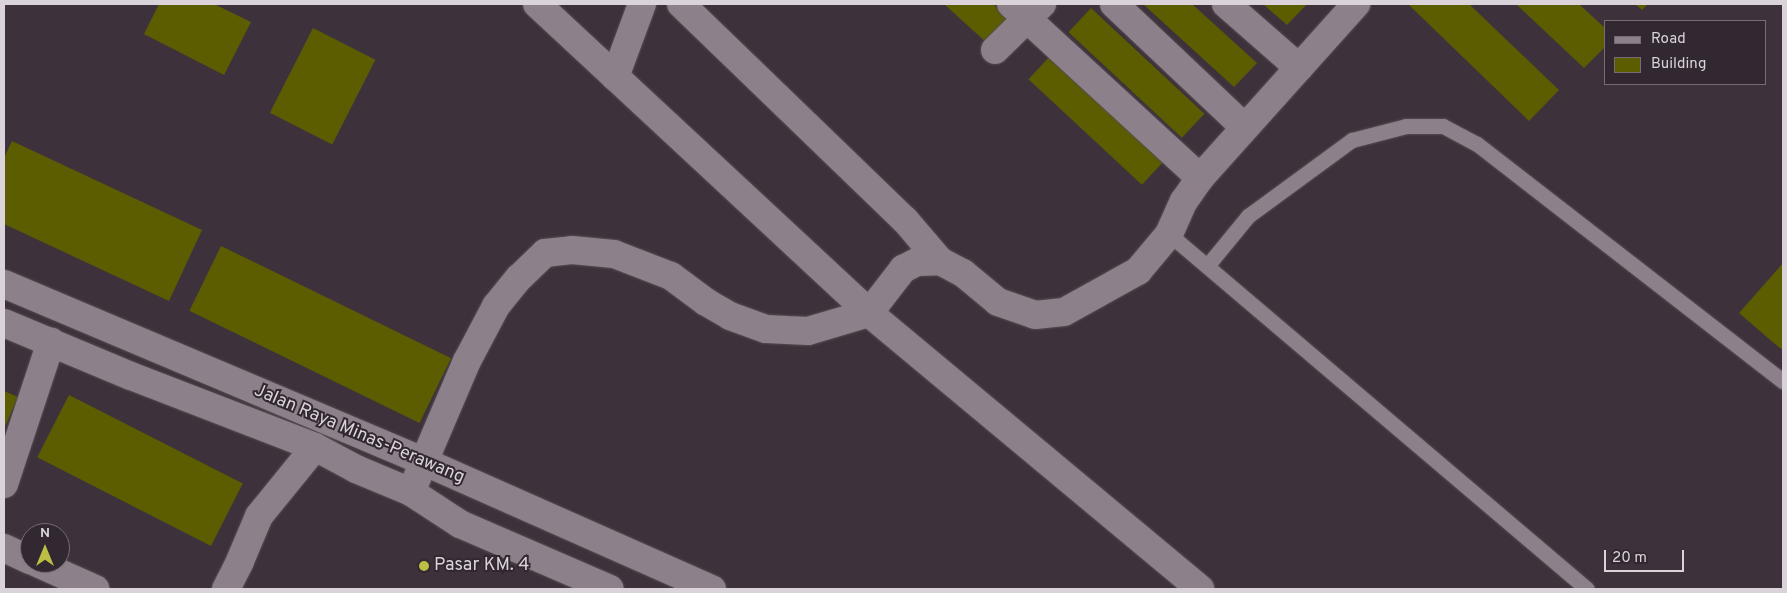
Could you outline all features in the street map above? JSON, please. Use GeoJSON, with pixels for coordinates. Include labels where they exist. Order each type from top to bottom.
{"type":"FeatureCollection","features":[{"type":"Feature","properties":{"kind":"street"},"geometry":{"type":"LineString","coordinates":[[537,4],[869,313],[1200,589]]}},
{"type":"Feature","properties":{"kind":"street"},"geometry":{"type":"LineString","coordinates":[[615,77],[642,4]]}},
{"type":"Feature","properties":{"kind":"street"},"geometry":{"type":"LineString","coordinates":[[681,4],[905,220],[940,261],[963,273],[998,302],[1034,315],[1064,312],[1138,271],[1169,234],[1184,202],[1200,178],[1298,68],[1349,6]]}},
{"type":"Feature","properties":{"kind":"street"},"geometry":{"type":"LineString","coordinates":[[1114,4],[1245,128]]}},
{"type":"Feature","properties":{"kind":"street"},"geometry":{"type":"LineString","coordinates":[[1226,4],[1298,68]]}},
{"type":"Feature","properties":{"kind":"street"},"geometry":{"type":"LineString","coordinates":[[995,50],[1027,9],[1200,178]]}},
{"type":"Feature","properties":{"kind":"street"},"geometry":{"type":"LineString","coordinates":[[411,492],[467,361],[496,306],[519,278],[545,253],[572,250],[614,254],[671,276],[706,302],[730,316],[766,329],[808,332],[869,313],[903,269],[918,262],[940,261]]}},
{"type":"Feature","properties":{"kind":"street","name":"Jalan Raya Minas-Perawang"},"geometry":{"type":"LineString","coordinates":[[4,284],[425,462],[712,589]]}},
{"type":"Feature","properties":{"kind":"street","name":"Jalan Raya Minas-Perawang"},"geometry":{"type":"LineString","coordinates":[[4,323],[131,376],[315,447],[356,469],[411,492],[460,524],[610,589]]}},
{"type":"Feature","properties":{"kind":"street"},"geometry":{"type":"LineString","coordinates":[[4,484],[51,342]]}},
{"type":"Feature","properties":{"kind":"street"},"geometry":{"type":"LineString","coordinates":[[226,589],[259,516],[315,447]]}},
{"type":"Feature","properties":{"kind":"street"},"geometry":{"type":"LineString","coordinates":[[4,548],[20,555]]}},
{"type":"Feature","properties":{"kind":"street"},"geometry":{"type":"LineString","coordinates":[[59,573],[95,589]]}},
{"type":"Feature","properties":{"kind":"lane"},"geometry":{"type":"LineString","coordinates":[[1207,266],[1248,216],[1352,140],[1406,126],[1443,126],[1478,144],[1783,381]]}},
{"type":"Feature","properties":{"kind":"lane"},"geometry":{"type":"LineString","coordinates":[[1169,234],[1586,589]]}},
{"type":"Feature","properties":{"kind":"building"},"geometry":{"type":"Polygon","coordinates":[[[159,4],[214,4],[251,22],[224,75],[144,34],[159,4]]]}},
{"type":"Feature","properties":{"kind":"building"},"geometry":{"type":"Polygon","coordinates":[[[944,4],[993,4],[1011,20],[988,44],[944,4]]]}},
{"type":"Feature","properties":{"kind":"building"},"geometry":{"type":"Polygon","coordinates":[[[1143,4],[1192,4],[1257,63],[1234,87],[1143,4]]]}},
{"type":"Feature","properties":{"kind":"building"},"geometry":{"type":"Polygon","coordinates":[[[1263,4],[1307,4],[1287,25],[1263,4]]]}},
{"type":"Feature","properties":{"kind":"building"},"geometry":{"type":"Polygon","coordinates":[[[1408,4],[1469,4],[1559,90],[1529,121],[1408,4]]]}},
{"type":"Feature","properties":{"kind":"building"},"geometry":{"type":"Polygon","coordinates":[[[1516,4],[1579,4],[1604,27],[1604,48],[1584,68],[1516,4]]]}},
{"type":"Feature","properties":{"kind":"building"},"geometry":{"type":"Polygon","coordinates":[[[1635,4],[1648,4],[1642,10],[1635,4]]]}},
{"type":"Feature","properties":{"kind":"building"},"geometry":{"type":"Polygon","coordinates":[[[1091,8],[1204,114],[1182,138],[1068,32],[1091,8]]]}},
{"type":"Feature","properties":{"kind":"building"},"geometry":{"type":"Polygon","coordinates":[[[313,28],[375,60],[332,144],[270,113],[313,28]]]}},
{"type":"Feature","properties":{"kind":"building"},"geometry":{"type":"Polygon","coordinates":[[[1051,55],[1164,161],[1142,185],[1028,79],[1051,55]]]}},
{"type":"Feature","properties":{"kind":"building"},"geometry":{"type":"Polygon","coordinates":[[[12,141],[202,230],[169,301],[4,224],[4,158],[12,141]]]}},
{"type":"Feature","properties":{"kind":"building"},"geometry":{"type":"Polygon","coordinates":[[[221,246],[451,358],[420,423],[189,311],[221,246]]]}},
{"type":"Feature","properties":{"kind":"building"},"geometry":{"type":"Polygon","coordinates":[[[1783,263],[1783,347],[1781,349],[1739,313],[1783,263]]]}},
{"type":"Feature","properties":{"kind":"building"},"geometry":{"type":"Polygon","coordinates":[[[4,391],[18,397],[4,429],[4,391]]]}},
{"type":"Feature","properties":{"kind":"building"},"geometry":{"type":"Polygon","coordinates":[[[69,395],[243,484],[211,546],[37,457],[69,395]]]}},
{"type":"Feature","properties":{"kind":"place","name":"Pasar KM. 4"},"geometry":{"type":"Point","coordinates":[424,566]}}]}
